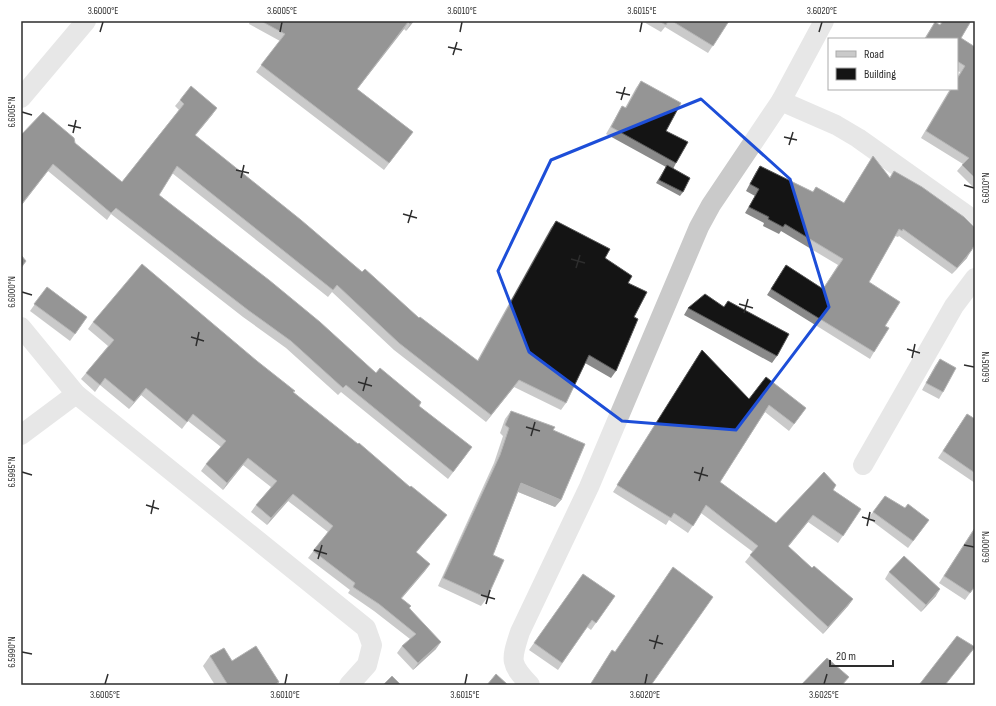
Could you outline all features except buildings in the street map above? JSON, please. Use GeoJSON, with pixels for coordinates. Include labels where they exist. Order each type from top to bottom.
{"type":"FeatureCollection","features":[{"type":"Feature","properties":{"kind":"street"},"geometry":{"type":"LineString","coordinates":[[21,98],[86,21]]}},
{"type":"Feature","properties":{"kind":"street"},"geometry":{"type":"LineString","coordinates":[[530,685],[516,671],[512,656],[520,632],[589,487],[699,227],[711,205],[781,101],[824,21]]}},
{"type":"Feature","properties":{"kind":"street"},"geometry":{"type":"LineString","coordinates":[[781,101],[836,126],[858,138],[975,221]]}},
{"type":"Feature","properties":{"kind":"street"},"geometry":{"type":"LineString","coordinates":[[863,465],[954,306],[975,278]]}},
{"type":"Feature","properties":{"kind":"street"},"geometry":{"type":"LineString","coordinates":[[21,327],[76,394],[366,628],[372,645],[367,665],[349,685]]}},
{"type":"Feature","properties":{"kind":"street"},"geometry":{"type":"LineString","coordinates":[[21,435],[76,394]]}},
{"type":"Feature","properties":{"kind":"highlighted area"},"geometry":{"type":"Polygon","coordinates":[[[701,99],[790,179],[829,307],[736,430],[622,421],[529,352],[498,271],[551,160],[701,99]]]}}]}
